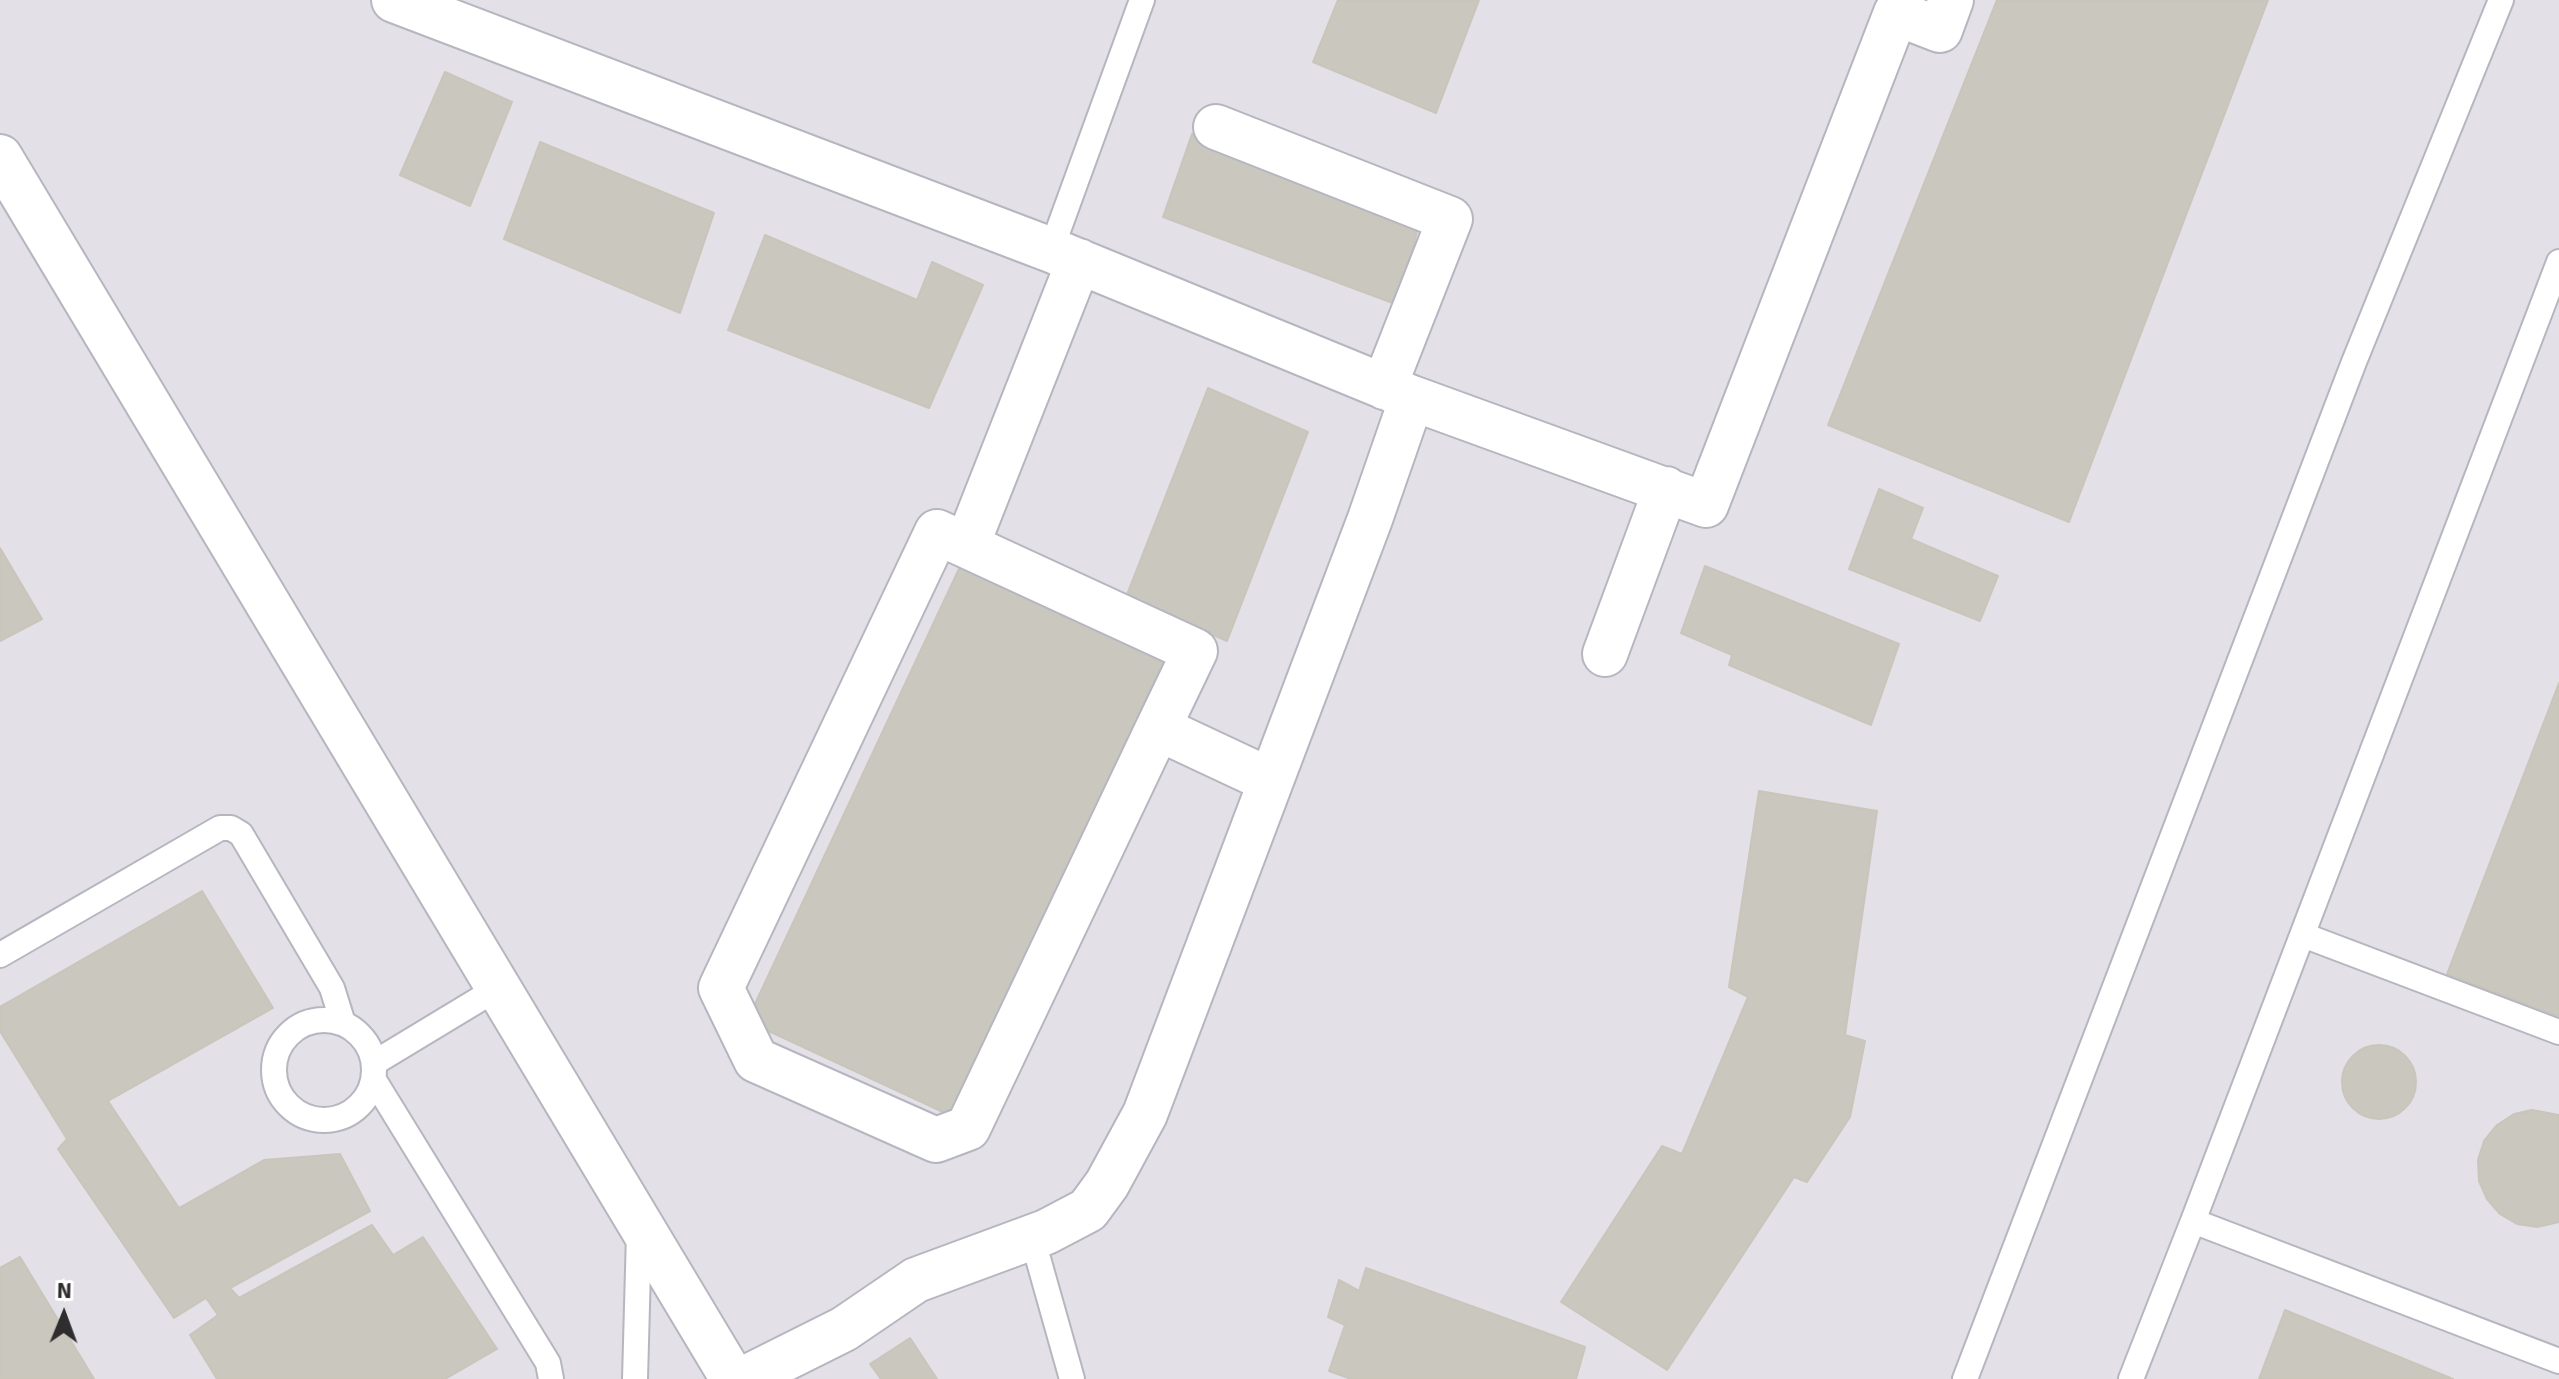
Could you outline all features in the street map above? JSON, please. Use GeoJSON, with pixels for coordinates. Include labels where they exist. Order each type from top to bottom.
{"type":"FeatureCollection","features":[{"type":"Feature","properties":{"kind":"street"},"geometry":{"type":"LineString","coordinates":[[394,0],[1065,256],[1398,393],[1706,505],[1896,13],[1940,30],[1951,0]]}},
{"type":"Feature","properties":{"kind":"street"},"geometry":{"type":"LineString","coordinates":[[744,1379],[844,1329],[916,1280],[1032,1237],[1088,1210],[1107,1184],[1145,1114],[1370,519],[1398,393],[1450,219],[1216,127]]}},
{"type":"Feature","properties":{"kind":"street"},"geometry":{"type":"LineString","coordinates":[[0,157],[733,1379]]}},
{"type":"Feature","properties":{"kind":"street"},"geometry":{"type":"LineString","coordinates":[[967,545],[1065,256]]}},
{"type":"Feature","properties":{"kind":"street"},"geometry":{"type":"LineString","coordinates":[[1605,654],[1666,489]]}},
{"type":"Feature","properties":{"kind":"street"},"geometry":{"type":"LineString","coordinates":[[937,532],[1195,651],[1158,728],[968,1128],[936,1140],[756,1060],[721,988],[937,532]]}},
{"type":"Feature","properties":{"kind":"street"},"geometry":{"type":"LineString","coordinates":[[1158,728],[1271,781]]}},
{"type":"Feature","properties":{"kind":"lane"},"geometry":{"type":"LineString","coordinates":[[1065,256],[1142,0]]}},
{"type":"Feature","properties":{"kind":"lane"},"geometry":{"type":"LineString","coordinates":[[1965,1379],[2354,362],[2501,0]]}},
{"type":"Feature","properties":{"kind":"lane"},"geometry":{"type":"LineString","coordinates":[[2131,1379],[2559,262]]}},
{"type":"Feature","properties":{"kind":"lane"},"geometry":{"type":"LineString","coordinates":[[0,955],[220,828],[231,828],[241,834],[332,988],[343,1023]]}},
{"type":"Feature","properties":{"kind":"lane"},"geometry":{"type":"LineString","coordinates":[[2303,935],[2559,1032]]}},
{"type":"Feature","properties":{"kind":"lane"},"geometry":{"type":"LineString","coordinates":[[498,988],[374,1071],[368,1095],[345,1116],[329,1121],[313,1120],[298,1113],[285,1103],[276,1090],[273,1075],[274,1058],[281,1042],[293,1029],[309,1021],[326,1019],[343,1023],[358,1032],[364,1039],[374,1071],[548,1363],[551,1379]]}},
{"type":"Feature","properties":{"kind":"lane"},"geometry":{"type":"LineString","coordinates":[[2193,1221],[2559,1361]]}},
{"type":"Feature","properties":{"kind":"lane"},"geometry":{"type":"LineString","coordinates":[[635,1379],[639,1223]]}},
{"type":"Feature","properties":{"kind":"lane"},"geometry":{"type":"LineString","coordinates":[[1032,1237],[1072,1379]]}},
{"type":"Feature","properties":{"kind":"shaded area"},"geometry":{"type":"Polygon","coordinates":[[[0,0],[2559,0],[2559,1379],[0,1379],[0,0]]]}},
{"type":"Feature","properties":{"kind":"building"},"geometry":{"type":"Polygon","coordinates":[[[1338,0],[1479,0],[1436,113],[1313,62],[1338,0]]]}},
{"type":"Feature","properties":{"kind":"building"},"geometry":{"type":"Polygon","coordinates":[[[1997,0],[2268,0],[2069,522],[1828,425],[1997,0]]]}},
{"type":"Feature","properties":{"kind":"building"},"geometry":{"type":"Polygon","coordinates":[[[445,72],[512,102],[470,206],[400,175],[445,72]]]}},
{"type":"Feature","properties":{"kind":"building"},"geometry":{"type":"Polygon","coordinates":[[[1192,134],[1420,220],[1398,305],[1163,217],[1192,134]]]}},
{"type":"Feature","properties":{"kind":"building"},"geometry":{"type":"Polygon","coordinates":[[[540,142],[714,213],[680,313],[504,239],[540,142]]]}},
{"type":"Feature","properties":{"kind":"building"},"geometry":{"type":"Polygon","coordinates":[[[765,235],[917,300],[932,262],[983,285],[929,408],[728,330],[765,235]]]}},
{"type":"Feature","properties":{"kind":"building"},"geometry":{"type":"Polygon","coordinates":[[[1208,388],[1308,432],[1227,641],[1126,597],[1208,388]]]}},
{"type":"Feature","properties":{"kind":"building"},"geometry":{"type":"Polygon","coordinates":[[[1879,489],[1923,508],[1911,539],[1998,576],[1980,621],[1849,569],[1879,489]]]}},
{"type":"Feature","properties":{"kind":"building"},"geometry":{"type":"Polygon","coordinates":[[[0,548],[42,619],[0,641],[0,548]]]}},
{"type":"Feature","properties":{"kind":"building"},"geometry":{"type":"Polygon","coordinates":[[[965,556],[1174,653],[956,1118],[747,1021],[965,556]]]}},
{"type":"Feature","properties":{"kind":"building"},"geometry":{"type":"Polygon","coordinates":[[[1705,566],[1899,644],[1871,725],[1729,665],[1732,655],[1681,633],[1705,566]]]}},
{"type":"Feature","properties":{"kind":"building"},"geometry":{"type":"Polygon","coordinates":[[[2559,683],[2559,1016],[2447,974],[2559,683]]]}},
{"type":"Feature","properties":{"kind":"building"},"geometry":{"type":"Polygon","coordinates":[[[1759,791],[1877,811],[1845,1035],[1865,1041],[1850,1117],[1807,1182],[1794,1177],[1667,1370],[1561,1302],[1662,1146],[1682,1154],[1748,997],[1729,987],[1759,791]]]}},
{"type":"Feature","properties":{"kind":"building"},"geometry":{"type":"Polygon","coordinates":[[[202,891],[273,1008],[108,1101],[179,1208],[264,1160],[340,1154],[370,1211],[230,1288],[239,1298],[372,1225],[393,1255],[423,1237],[497,1349],[445,1379],[217,1379],[190,1335],[218,1315],[206,1298],[174,1318],[58,1149],[67,1139],[0,1031],[0,1007],[202,891]]]}},
{"type":"Feature","properties":{"kind":"building"},"geometry":{"type":"Polygon","coordinates":[[[2379,1045],[2393,1048],[2405,1056],[2413,1068],[2416,1082],[2413,1096],[2405,1108],[2393,1116],[2379,1119],[2365,1116],[2353,1108],[2345,1096],[2342,1082],[2345,1068],[2353,1056],[2365,1048],[2379,1045]]]}},
{"type":"Feature","properties":{"kind":"building"},"geometry":{"type":"Polygon","coordinates":[[[2532,1110],[2559,1115],[2559,1222],[2537,1227],[2517,1224],[2500,1214],[2487,1199],[2479,1181],[2478,1160],[2484,1141],[2497,1125],[2514,1114],[2532,1110]]]}},
{"type":"Feature","properties":{"kind":"building"},"geometry":{"type":"Polygon","coordinates":[[[20,1257],[94,1379],[0,1379],[0,1268],[20,1257]]]}},
{"type":"Feature","properties":{"kind":"building"},"geometry":{"type":"Polygon","coordinates":[[[1366,1268],[1585,1347],[1576,1379],[1351,1379],[1329,1371],[1345,1325],[1328,1317],[1339,1280],[1359,1291],[1366,1268]]]}},
{"type":"Feature","properties":{"kind":"building"},"geometry":{"type":"Polygon","coordinates":[[[2285,1310],[2453,1379],[2259,1379],[2285,1310]]]}},
{"type":"Feature","properties":{"kind":"building"},"geometry":{"type":"Polygon","coordinates":[[[910,1338],[937,1379],[881,1379],[870,1364],[910,1338]]]}}]}
